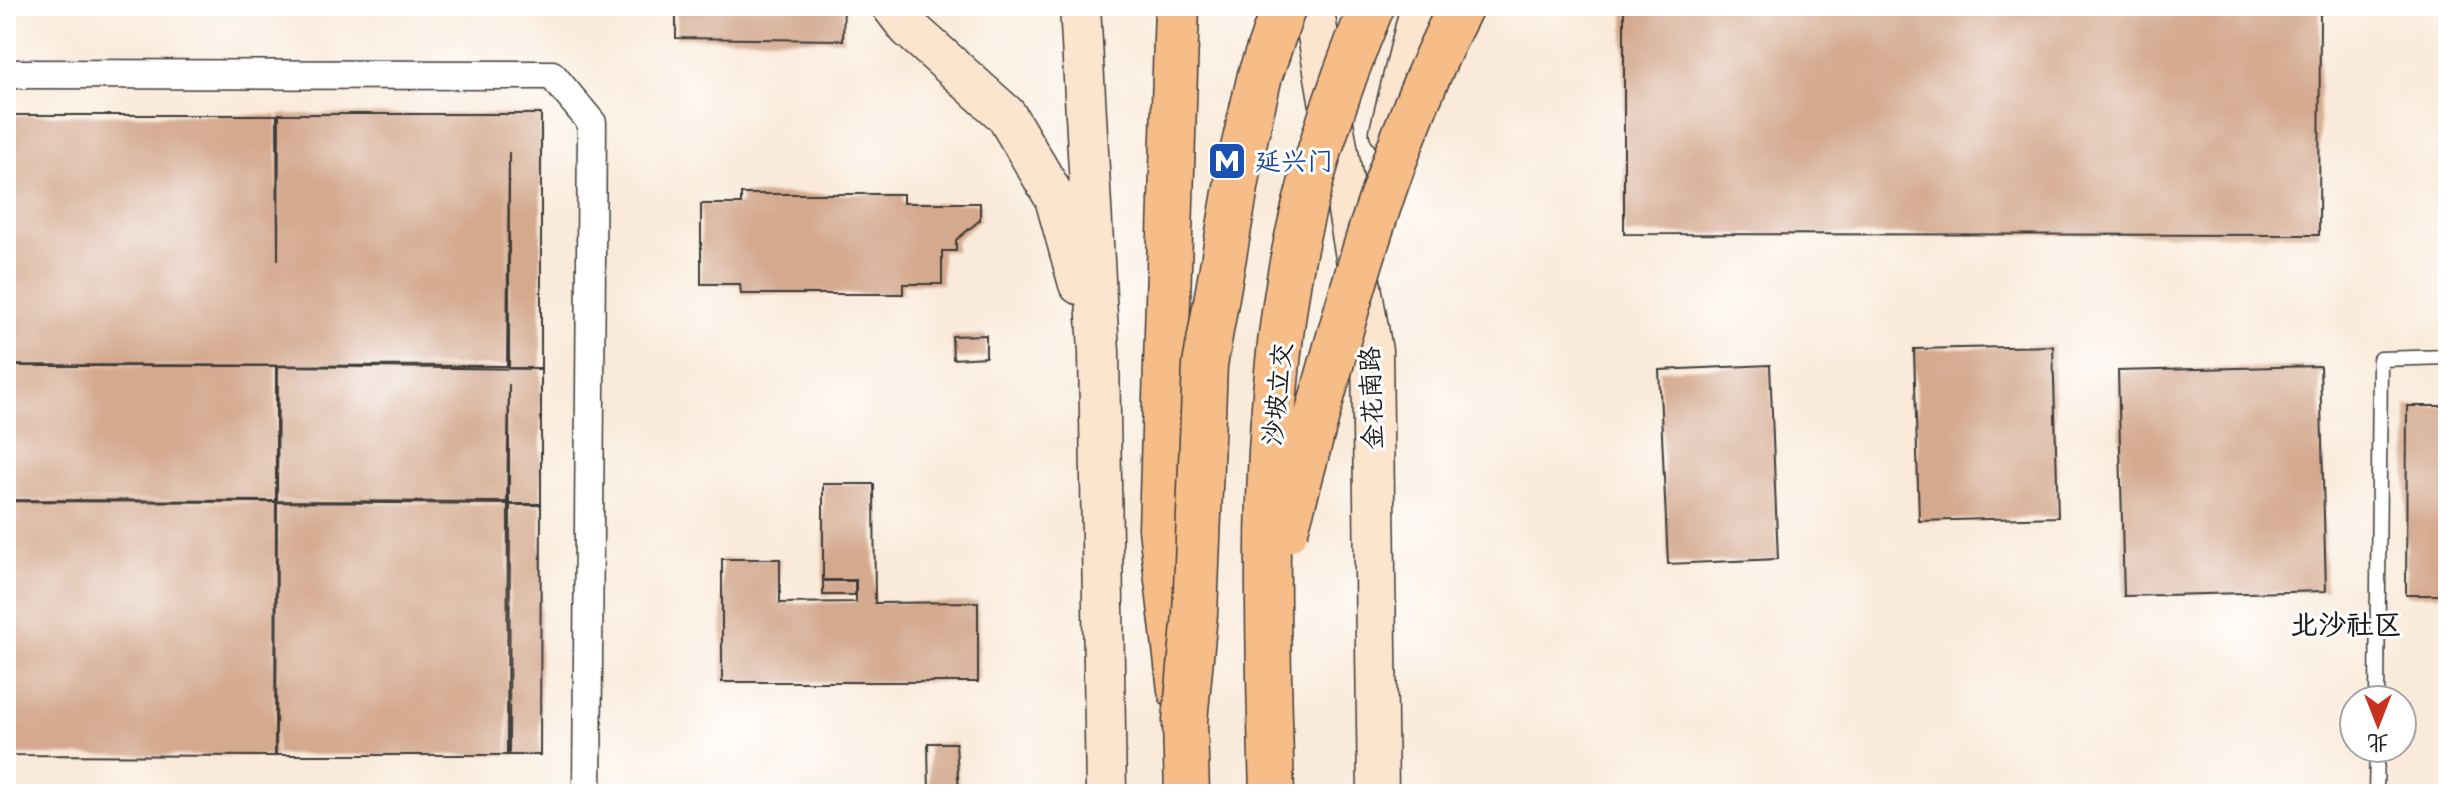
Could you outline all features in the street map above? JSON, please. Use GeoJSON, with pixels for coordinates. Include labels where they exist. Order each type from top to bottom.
{"type":"FeatureCollection","features":[{"type":"Feature","properties":{"kind":"highway"},"geometry":{"type":"LineString","coordinates":[[1160,6],[1173,119]]}},
{"type":"Feature","properties":{"kind":"highway"},"geometry":{"type":"LineString","coordinates":[[1177,6],[1161,529],[1185,721],[1187,794]]}},
{"type":"Feature","properties":{"kind":"highway"},"geometry":{"type":"LineString","coordinates":[[1185,721],[1195,614],[1205,365],[1242,153],[1260,75],[1284,6]]}},
{"type":"Feature","properties":{"kind":"highway","name":"沙坡立交"},"geometry":{"type":"LineString","coordinates":[[1272,794],[1267,598],[1271,439],[1289,278],[1315,168],[1349,62],[1372,6]]}},
{"type":"Feature","properties":{"kind":"highway"},"geometry":{"type":"LineString","coordinates":[[1267,598],[1347,308],[1387,182],[1433,61],[1461,6]]}},
{"type":"Feature","properties":{"kind":"main road"},"geometry":{"type":"LineString","coordinates":[[892,6],[909,28],[1006,115],[1055,198],[1099,352]]}},
{"type":"Feature","properties":{"kind":"main road"},"geometry":{"type":"LineString","coordinates":[[1080,6],[1099,352],[1106,794]]}},
{"type":"Feature","properties":{"kind":"main road","name":"金花南路"},"geometry":{"type":"LineString","coordinates":[[1313,6],[1372,351],[1378,794]]}},
{"type":"Feature","properties":{"kind":"main road"},"geometry":{"type":"LineString","coordinates":[[1372,351],[1382,165],[1421,6]]}},
{"type":"Feature","properties":{"kind":"street"},"geometry":{"type":"LineString","coordinates":[[6,74],[552,75],[592,123],[587,794]]}},
{"type":"Feature","properties":{"kind":"lane"},"geometry":{"type":"LineString","coordinates":[[2377,684],[2380,359],[2448,357]]}},
{"type":"Feature","properties":{"kind":"lane"},"geometry":{"type":"LineString","coordinates":[[2376,794],[2377,764]]}},
{"type":"Feature","properties":{"kind":"building"},"geometry":{"type":"Polygon","coordinates":[[[676,6],[844,6],[843,40],[676,38],[676,6]]]}},
{"type":"Feature","properties":{"kind":"building"},"geometry":{"type":"Polygon","coordinates":[[[1624,6],[2320,6],[2319,235],[1624,234],[1624,6]]]}},
{"type":"Feature","properties":{"kind":"building"},"geometry":{"type":"Polygon","coordinates":[[[279,114],[541,114],[541,368],[509,368],[509,152],[507,366],[6,365],[6,115],[277,115],[278,260],[279,114]]]}},
{"type":"Feature","properties":{"kind":"building"},"geometry":{"type":"Polygon","coordinates":[[[741,194],[903,194],[903,203],[980,203],[980,220],[956,240],[956,251],[942,251],[942,284],[903,284],[903,294],[741,294],[740,284],[701,284],[701,204],[741,204],[741,194]]]}},
{"type":"Feature","properties":{"kind":"building"},"geometry":{"type":"Polygon","coordinates":[[[986,335],[986,357],[953,359],[952,336],[986,335]]]}},
{"type":"Feature","properties":{"kind":"building"},"geometry":{"type":"Polygon","coordinates":[[[2053,346],[2058,517],[1919,521],[1914,349],[2053,346]]]}},
{"type":"Feature","properties":{"kind":"building"},"geometry":{"type":"Polygon","coordinates":[[[1770,365],[1778,559],[1668,564],[1659,370],[1770,365]]]}},
{"type":"Feature","properties":{"kind":"building"},"geometry":{"type":"Polygon","coordinates":[[[6,366],[276,366],[276,501],[6,500],[6,366]]]}},
{"type":"Feature","properties":{"kind":"building"},"geometry":{"type":"Polygon","coordinates":[[[278,366],[541,369],[541,504],[509,504],[509,384],[507,502],[277,501],[278,366]]]}},
{"type":"Feature","properties":{"kind":"building"},"geometry":{"type":"Polygon","coordinates":[[[2320,366],[2326,591],[2124,596],[2118,371],[2320,366]]]}},
{"type":"Feature","properties":{"kind":"building"},"geometry":{"type":"Polygon","coordinates":[[[2407,406],[2448,406],[2448,595],[2406,595],[2407,406]]]}},
{"type":"Feature","properties":{"kind":"building"},"geometry":{"type":"Polygon","coordinates":[[[823,484],[874,484],[875,603],[978,602],[978,682],[722,682],[722,559],[780,559],[780,603],[856,602],[856,580],[823,580],[823,484]]]}},
{"type":"Feature","properties":{"kind":"building"},"geometry":{"type":"Polygon","coordinates":[[[6,501],[276,502],[275,756],[6,755],[6,501]]]}},
{"type":"Feature","properties":{"kind":"building"},"geometry":{"type":"Polygon","coordinates":[[[277,502],[508,504],[507,755],[276,755],[277,502]]]}},
{"type":"Feature","properties":{"kind":"building"},"geometry":{"type":"Polygon","coordinates":[[[510,505],[541,505],[540,755],[509,755],[510,505]]]}},
{"type":"Feature","properties":{"kind":"building"},"geometry":{"type":"Polygon","coordinates":[[[823,581],[855,581],[855,595],[823,595],[823,581]]]}},
{"type":"Feature","properties":{"kind":"building"},"geometry":{"type":"Polygon","coordinates":[[[928,743],[956,743],[959,794],[929,794],[928,743]]]}},
{"type":"Feature","properties":{"kind":"place","name":"延兴门"},"geometry":{"type":"Point","coordinates":[1227,161]}},
{"type":"Feature","properties":{"kind":"district","name":"北沙社区"},"geometry":{"type":"Point","coordinates":[2346,624]}}]}
